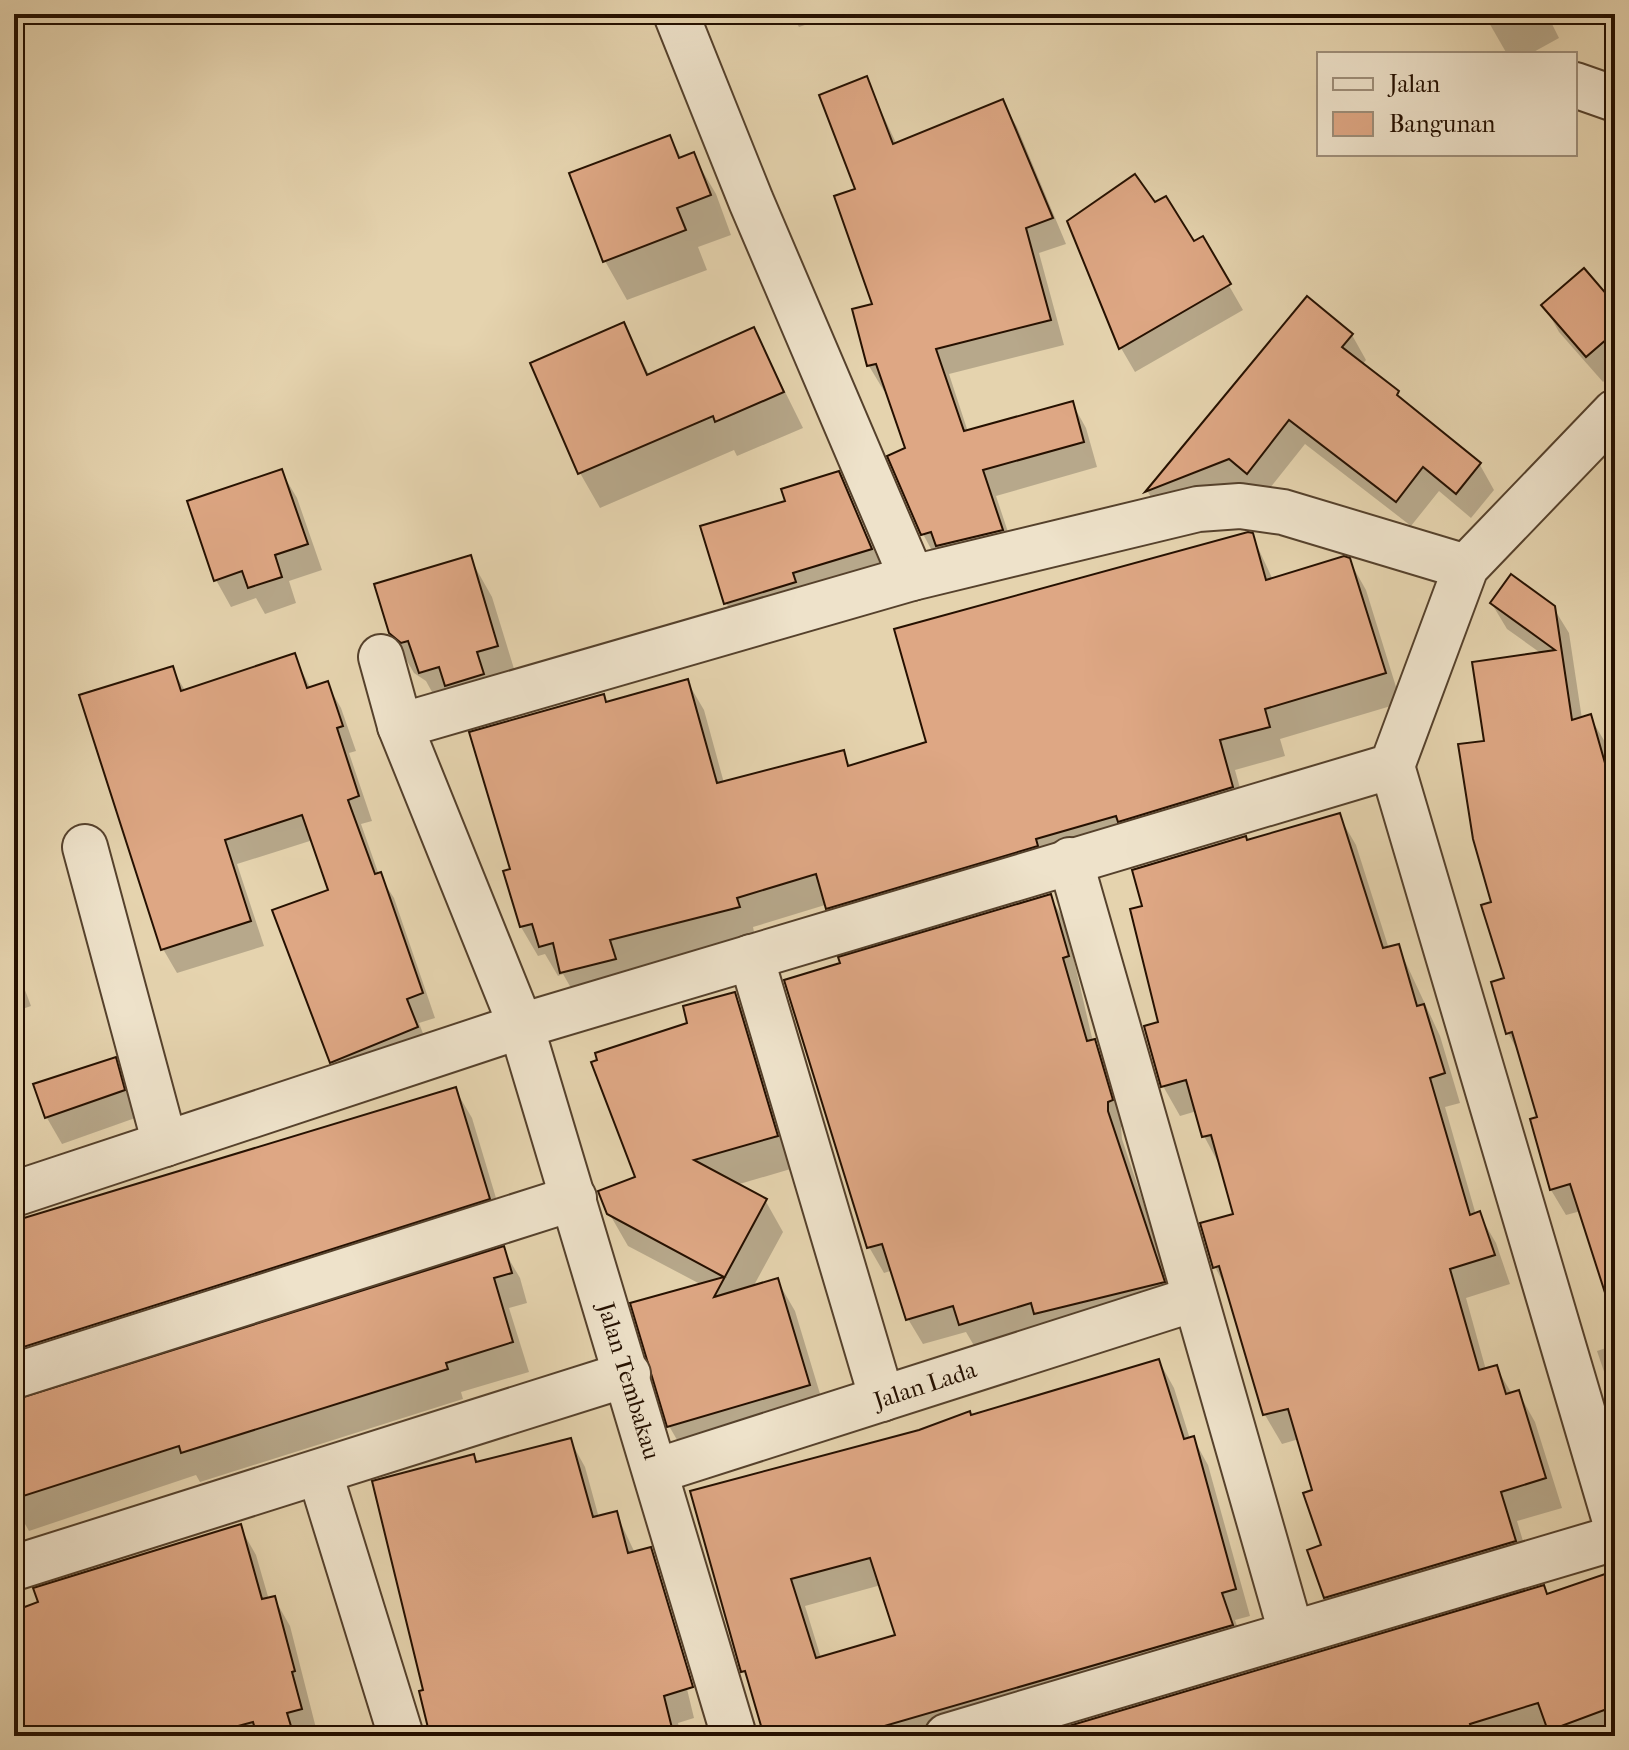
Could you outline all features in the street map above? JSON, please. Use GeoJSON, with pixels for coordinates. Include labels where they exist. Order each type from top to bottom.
{"type":"FeatureCollection","features":[{"type":"Feature","properties":{"kind":"street"},"geometry":{"type":"LineString","coordinates":[[676,14],[751,201],[912,578]]}},
{"type":"Feature","properties":{"kind":"street"},"geometry":{"type":"LineString","coordinates":[[1577,86],[1615,99]]}},
{"type":"Feature","properties":{"kind":"street"},"geometry":{"type":"LineString","coordinates":[[1615,412],[1466,567],[1392,766],[1615,1521]]}},
{"type":"Feature","properties":{"kind":"street"},"geometry":{"type":"LineString","coordinates":[[400,726],[912,578],[1198,509],[1240,506],[1283,512],[1466,567]]}},
{"type":"Feature","properties":{"kind":"street","name":"Jalan Tembakau"},"geometry":{"type":"LineString","coordinates":[[381,657],[400,726],[521,1026],[628,1374],[734,1736]]}},
{"type":"Feature","properties":{"kind":"street"},"geometry":{"type":"LineString","coordinates":[[14,1194],[521,1026],[1392,766]]}},
{"type":"Feature","properties":{"kind":"street"},"geometry":{"type":"LineString","coordinates":[[85,847],[165,1144]]}},
{"type":"Feature","properties":{"kind":"street"},"geometry":{"type":"LineString","coordinates":[[1070,860],[1291,1632]]}},
{"type":"Feature","properties":{"kind":"street"},"geometry":{"type":"LineString","coordinates":[[751,957],[882,1399]]}},
{"type":"Feature","properties":{"kind":"street"},"geometry":{"type":"LineString","coordinates":[[14,1376],[574,1198]]}},
{"type":"Feature","properties":{"kind":"street","name":"Jalan Lada"},"geometry":{"type":"LineString","coordinates":[[656,1471],[1194,1299]]}},
{"type":"Feature","properties":{"kind":"street"},"geometry":{"type":"LineString","coordinates":[[14,1568],[320,1474],[628,1374]]}},
{"type":"Feature","properties":{"kind":"street"},"geometry":{"type":"LineString","coordinates":[[320,1474],[401,1736]]}},
{"type":"Feature","properties":{"kind":"street"},"geometry":{"type":"LineString","coordinates":[[947,1736],[1615,1538]]}},
{"type":"Feature","properties":{"kind":"building"},"geometry":{"type":"Polygon","coordinates":[[[867,76],[893,144],[1003,99],[1053,218],[1026,228],[1051,320],[936,349],[964,431],[1073,401],[1084,442],[983,470],[1003,530],[936,546],[931,532],[921,535],[887,456],[905,448],[876,364],[867,366],[852,309],[872,304],[834,196],[855,189],[819,95],[867,76]]]}},
{"type":"Feature","properties":{"kind":"building"},"geometry":{"type":"Polygon","coordinates":[[[670,135],[679,158],[694,152],[711,195],[677,208],[686,230],[603,262],[569,173],[670,135]]]}},
{"type":"Feature","properties":{"kind":"building"},"geometry":{"type":"Polygon","coordinates":[[[1135,174],[1155,202],[1166,196],[1194,241],[1203,236],[1231,284],[1119,349],[1067,221],[1135,174]]]}},
{"type":"Feature","properties":{"kind":"building"},"geometry":{"type":"Polygon","coordinates":[[[1584,268],[1615,304],[1615,332],[1586,357],[1541,305],[1584,268]]]}},
{"type":"Feature","properties":{"kind":"building"},"geometry":{"type":"Polygon","coordinates":[[[1307,296],[1353,334],[1342,347],[1399,391],[1397,395],[1481,463],[1456,494],[1423,467],[1396,502],[1289,420],[1247,474],[1229,459],[1145,492],[1307,296]]]}},
{"type":"Feature","properties":{"kind":"building"},"geometry":{"type":"Polygon","coordinates":[[[624,322],[647,375],[754,327],[784,392],[715,422],[713,416],[578,474],[530,363],[624,322]]]}},
{"type":"Feature","properties":{"kind":"building"},"geometry":{"type":"Polygon","coordinates":[[[282,469],[308,544],[275,555],[282,577],[248,588],[242,571],[214,581],[187,501],[282,469]]]}},
{"type":"Feature","properties":{"kind":"building"},"geometry":{"type":"Polygon","coordinates":[[[839,471],[872,549],[793,573],[796,582],[724,604],[700,526],[785,501],[781,489],[839,471]]]}},
{"type":"Feature","properties":{"kind":"building"},"geometry":{"type":"Polygon","coordinates":[[[1253,533],[1266,580],[1344,556],[1350,558],[1386,673],[1265,709],[1270,727],[1220,740],[1233,787],[1118,822],[1116,816],[1036,839],[1038,846],[826,909],[816,874],[737,898],[740,907],[610,940],[616,959],[560,973],[553,943],[539,947],[532,924],[520,927],[503,871],[510,869],[469,732],[604,694],[606,702],[688,679],[717,783],[844,750],[848,766],[926,742],[894,629],[1253,533]]]}},
{"type":"Feature","properties":{"kind":"building"},"geometry":{"type":"Polygon","coordinates":[[[471,555],[498,646],[477,652],[484,674],[445,686],[439,667],[419,673],[408,641],[401,643],[389,633],[374,584],[471,555]]]}},
{"type":"Feature","properties":{"kind":"building"},"geometry":{"type":"Polygon","coordinates":[[[1511,574],[1555,606],[1572,720],[1591,714],[1615,798],[1615,1298],[1607,1299],[1570,1184],[1550,1190],[1530,1119],[1537,1117],[1512,1032],[1506,1034],[1491,982],[1504,978],[1481,905],[1491,902],[1473,839],[1458,744],[1484,741],[1472,662],[1555,650],[1490,603],[1511,574]]]}},
{"type":"Feature","properties":{"kind":"building"},"geometry":{"type":"Polygon","coordinates":[[[295,653],[307,688],[328,681],[343,726],[337,728],[359,796],[348,800],[375,874],[381,872],[423,993],[407,999],[418,1027],[330,1063],[272,910],[328,890],[302,815],[225,840],[251,921],[161,950],[79,695],[173,666],[181,691],[295,653]]]}},
{"type":"Feature","properties":{"kind":"building"},"geometry":{"type":"Polygon","coordinates":[[[1340,813],[1383,948],[1399,944],[1417,1006],[1424,1004],[1445,1073],[1430,1078],[1470,1215],[1480,1211],[1495,1255],[1450,1269],[1479,1370],[1497,1365],[1506,1394],[1519,1390],[1546,1478],[1501,1492],[1516,1541],[1324,1598],[1307,1550],[1321,1545],[1303,1493],[1312,1490],[1288,1409],[1263,1415],[1219,1266],[1213,1268],[1200,1223],[1233,1214],[1211,1135],[1202,1137],[1186,1080],[1161,1087],[1144,1026],[1158,1022],[1130,909],[1142,906],[1132,870],[1246,836],[1247,840],[1340,813]]]}},
{"type":"Feature","properties":{"kind":"building"},"geometry":{"type":"Polygon","coordinates":[[[1051,894],[1069,956],[1063,958],[1087,1041],[1095,1039],[1113,1100],[1108,1102],[1108,1111],[1165,1282],[1034,1314],[1031,1303],[959,1325],[953,1306],[906,1320],[882,1244],[867,1248],[784,980],[840,963],[838,957],[1051,894]]]}},
{"type":"Feature","properties":{"kind":"building"},"geometry":{"type":"Polygon","coordinates":[[[735,992],[778,1136],[694,1160],[767,1199],[714,1297],[778,1278],[810,1385],[667,1427],[630,1303],[724,1277],[607,1214],[598,1191],[635,1177],[591,1062],[597,1060],[595,1053],[687,1023],[683,1006],[735,992]]]}},
{"type":"Feature","properties":{"kind":"building"},"geometry":{"type":"Polygon","coordinates":[[[116,1057],[125,1090],[45,1118],[33,1084],[116,1057]]]}},
{"type":"Feature","properties":{"kind":"building"},"geometry":{"type":"Polygon","coordinates":[[[456,1087],[490,1199],[14,1350],[14,1221],[456,1087]]]}},
{"type":"Feature","properties":{"kind":"building"},"geometry":{"type":"Polygon","coordinates":[[[504,1246],[512,1273],[494,1278],[513,1342],[446,1363],[448,1369],[181,1453],[179,1446],[14,1499],[14,1400],[504,1246]]]}},
{"type":"Feature","properties":{"kind":"building"},"geometry":{"type":"Polygon","coordinates":[[[1159,1359],[1184,1439],[1194,1436],[1236,1589],[1222,1593],[1233,1625],[850,1736],[764,1736],[745,1671],[741,1672],[690,1491],[919,1430],[970,1411],[971,1415],[1159,1359]],[[870,1558],[791,1579],[816,1658],[895,1635],[870,1558]]]}},
{"type":"Feature","properties":{"kind":"building"},"geometry":{"type":"Polygon","coordinates":[[[571,1438],[593,1517],[617,1511],[628,1553],[651,1547],[693,1687],[664,1696],[674,1736],[430,1736],[419,1691],[423,1690],[372,1481],[474,1454],[476,1462],[571,1438]]]}},
{"type":"Feature","properties":{"kind":"building"},"geometry":{"type":"Polygon","coordinates":[[[241,1524],[262,1599],[275,1596],[295,1671],[292,1672],[302,1709],[287,1713],[294,1736],[257,1736],[253,1722],[201,1736],[14,1736],[14,1611],[38,1602],[33,1588],[241,1524]]]}},
{"type":"Feature","properties":{"kind":"building"},"geometry":{"type":"Polygon","coordinates":[[[1605,1574],[1615,1603],[1615,1706],[1548,1731],[1538,1703],[1470,1724],[1474,1736],[1035,1736],[1544,1585],[1547,1594],[1605,1574]]]}}]}
